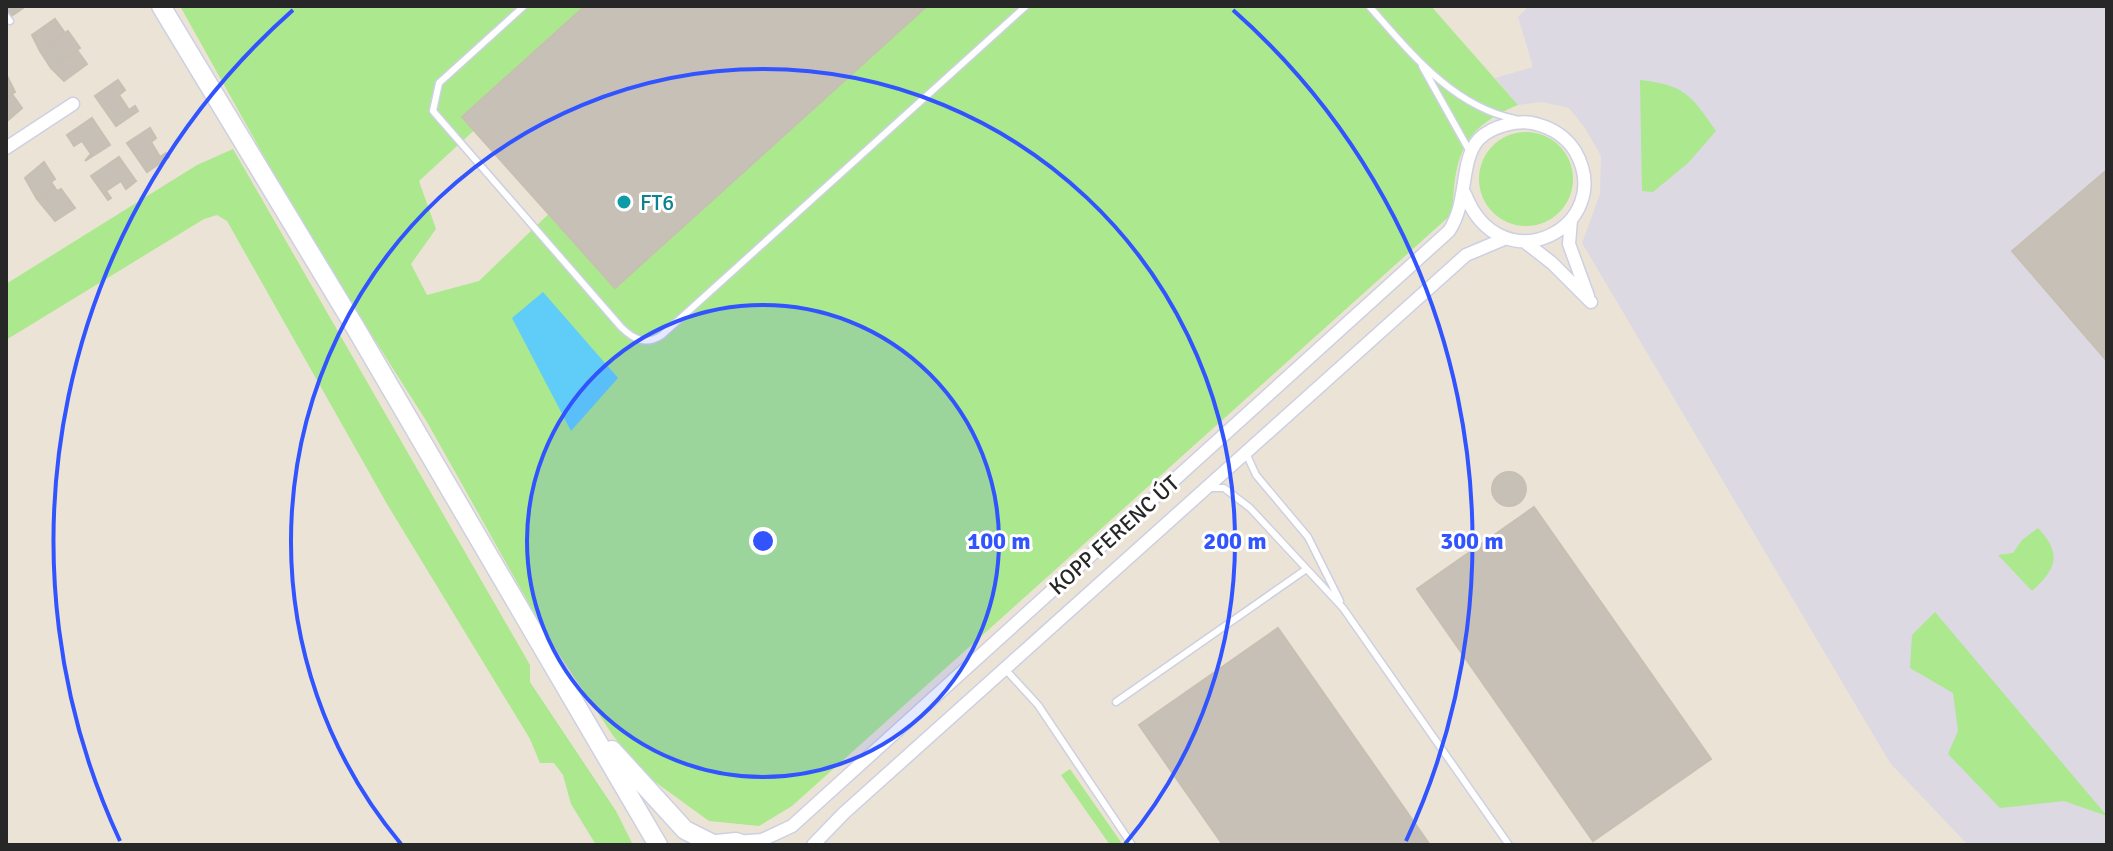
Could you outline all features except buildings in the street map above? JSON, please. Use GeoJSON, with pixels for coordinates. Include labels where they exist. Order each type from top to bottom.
{"type":"FeatureCollection","features":[{"type":"Feature","properties":{"kind":"main road"},"geometry":{"type":"LineString","coordinates":[[161,6],[355,327],[550,666],[590,726],[658,845]]}},
{"type":"Feature","properties":{"kind":"main road"},"geometry":{"type":"LineString","coordinates":[[590,726],[685,830],[709,844],[740,844]]}},
{"type":"Feature","properties":{"kind":"street"},"geometry":{"type":"LineString","coordinates":[[6,148],[73,104]]}},
{"type":"Feature","properties":{"kind":"street"},"geometry":{"type":"LineString","coordinates":[[1525,242],[1591,302],[1569,244],[1571,220],[1584,191],[1580,159],[1560,134],[1530,122],[1513,123],[1487,134],[1470,153],[1465,174],[1465,194],[1473,213],[1486,229],[1504,239],[1525,242],[1542,240],[1571,220]]}},
{"type":"Feature","properties":{"kind":"street","name":"KOPP FERENC ÚT"},"geometry":{"type":"LineString","coordinates":[[740,844],[762,840],[792,826],[1449,231],[1465,194]]}},
{"type":"Feature","properties":{"kind":"street","name":"KOPP FERENC ÚT"},"geometry":{"type":"LineString","coordinates":[[813,845],[844,813],[1466,255],[1504,239]]}},
{"type":"Feature","properties":{"kind":"lane"},"geometry":{"type":"LineString","coordinates":[[524,6],[439,83],[432,104],[435,116],[621,327],[633,338],[649,341],[662,335],[1026,6]]}},
{"type":"Feature","properties":{"kind":"lane"},"geometry":{"type":"LineString","coordinates":[[1369,6],[1420,63],[1474,106],[1492,114],[1530,122]]}},
{"type":"Feature","properties":{"kind":"lane"},"geometry":{"type":"LineString","coordinates":[[1420,63],[1470,153]]}},
{"type":"Feature","properties":{"kind":"lane"},"geometry":{"type":"LineString","coordinates":[[1246,453],[1256,475],[1308,537],[1343,608],[1509,845]]}},
{"type":"Feature","properties":{"kind":"lane"},"geometry":{"type":"LineString","coordinates":[[1206,489],[1224,488],[1240,499],[1343,608]]}},
{"type":"Feature","properties":{"kind":"lane"},"geometry":{"type":"LineString","coordinates":[[1116,702],[1305,570]]}},
{"type":"Feature","properties":{"kind":"lane"},"geometry":{"type":"LineString","coordinates":[[1005,669],[1027,692],[1132,845]]}},
{"type":"Feature","properties":{"kind":"shaded area"},"geometry":{"type":"Polygon","coordinates":[[[1529,6],[2107,6],[2107,845],[1968,845],[1890,763],[1582,243],[1600,194],[1601,156],[1585,128],[1569,108],[1542,102],[1518,105],[1495,78],[1533,67],[1518,17],[1529,6]]]}},
{"type":"Feature","properties":{"kind":"green space"},"geometry":{"type":"Polygon","coordinates":[[[180,6],[609,6],[419,181],[436,229],[411,264],[427,295],[479,281],[765,6],[1431,6],[1518,105],[1485,123],[1465,146],[1456,175],[1453,213],[792,806],[759,826],[709,821],[647,776],[614,737],[550,641],[427,422],[308,235],[180,6]]]}},
{"type":"Feature","properties":{"kind":"green space"},"geometry":{"type":"Polygon","coordinates":[[[1640,80],[1667,85],[1686,94],[1716,131],[1688,163],[1653,192],[1642,191],[1640,80]]]}},
{"type":"Feature","properties":{"kind":"green space"},"geometry":{"type":"Polygon","coordinates":[[[1526,132],[1544,136],[1559,146],[1569,161],[1573,179],[1569,197],[1559,212],[1544,222],[1526,226],[1508,222],[1493,212],[1483,197],[1479,179],[1483,161],[1493,146],[1508,136],[1526,132]]]}},
{"type":"Feature","properties":{"kind":"green space"},"geometry":{"type":"Polygon","coordinates":[[[233,149],[530,665],[530,682],[616,811],[633,845],[596,845],[571,804],[563,775],[554,763],[540,763],[530,739],[387,504],[227,221],[217,215],[204,219],[6,340],[6,284],[197,165],[233,149]]]}},
{"type":"Feature","properties":{"kind":"green space"},"geometry":{"type":"Polygon","coordinates":[[[2038,528],[2051,546],[2053,561],[2047,575],[2032,591],[1998,555],[2013,553],[2022,540],[2038,528]]]}},
{"type":"Feature","properties":{"kind":"green space"},"geometry":{"type":"Polygon","coordinates":[[[1935,612],[2107,816],[2064,801],[2000,808],[1948,754],[1958,731],[1953,693],[1910,668],[1912,635],[1935,612]]]}},
{"type":"Feature","properties":{"kind":"green space"},"geometry":{"type":"Polygon","coordinates":[[[1070,769],[1123,845],[1110,845],[1061,775],[1070,769]]]}},
{"type":"Feature","properties":{"kind":"water"},"geometry":{"type":"Polygon","coordinates":[[[543,292],[618,378],[571,431],[512,318],[543,292]]]}},
{"type":"Feature","properties":{"kind":"place","name":"FT6"},"geometry":{"type":"Point","coordinates":[624,202]}}]}
